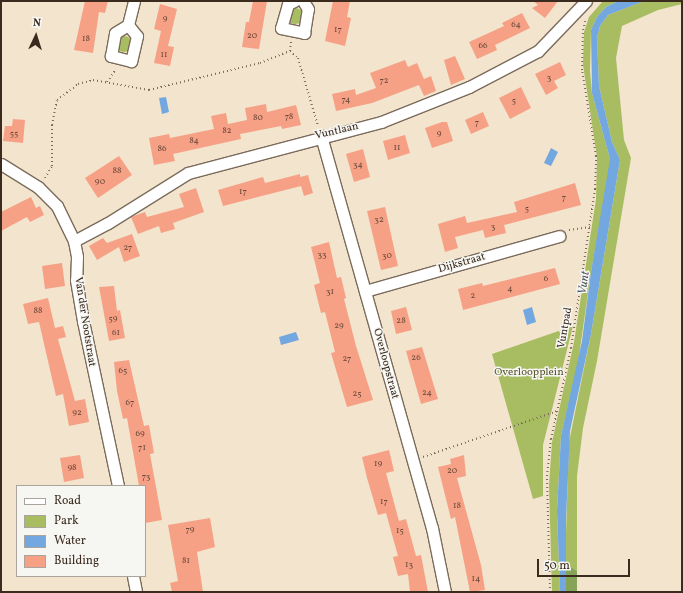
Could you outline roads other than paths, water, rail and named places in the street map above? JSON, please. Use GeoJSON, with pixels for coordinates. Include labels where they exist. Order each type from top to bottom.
{"type":"FeatureCollection","features":[{"type":"Feature","properties":{"kind":"street"},"geometry":{"type":"LineString","coordinates":[[128,25],[137,36],[131,61],[111,56],[115,32],[128,25],[134,1]]}},
{"type":"Feature","properties":{"kind":"street"},"geometry":{"type":"LineString","coordinates":[[294,1],[288,4],[281,28],[304,33],[308,9],[303,1]]}},
{"type":"Feature","properties":{"kind":"street","name":"Vuntlaan"},"geometry":{"type":"LineString","coordinates":[[74,241],[108,223],[188,173],[321,136],[381,122],[483,80],[538,51],[586,1]]}},
{"type":"Feature","properties":{"kind":"street","name":"Overloopstraat"},"geometry":{"type":"LineString","coordinates":[[321,136],[432,528],[445,592]]}},
{"type":"Feature","properties":{"kind":"street","name":"Van der Nootstraat"},"geometry":{"type":"LineString","coordinates":[[1,164],[38,187],[57,206],[74,241],[77,257],[76,280],[82,314],[118,485]]}},
{"type":"Feature","properties":{"kind":"street","name":"Dijkstraat"},"geometry":{"type":"LineString","coordinates":[[365,291],[559,236]]}},
{"type":"Feature","properties":{"kind":"street"},"geometry":{"type":"LineString","coordinates":[[133,577],[136,592]]}},
{"type":"Feature","properties":{"kind":"water"},"geometry":{"type":"Polygon","coordinates":[[[618,1],[644,1],[608,15],[600,26],[597,38],[599,86],[612,142],[620,160],[591,334],[570,431],[566,520],[566,592],[560,592],[557,511],[561,436],[582,341],[591,272],[610,159],[592,93],[591,30],[597,17],[606,7],[618,1]]]}},
{"type":"Feature","properties":{"kind":"water"},"geometry":{"type":"Polygon","coordinates":[[[166,97],[169,112],[162,114],[159,98],[166,97]]]}},
{"type":"Feature","properties":{"kind":"water"},"geometry":{"type":"Polygon","coordinates":[[[551,148],[558,152],[551,166],[544,163],[551,148]]]}},
{"type":"Feature","properties":{"kind":"water"},"geometry":{"type":"Polygon","coordinates":[[[532,307],[536,322],[527,325],[523,310],[532,307]]]}},
{"type":"Feature","properties":{"kind":"water"},"geometry":{"type":"Polygon","coordinates":[[[296,332],[299,340],[281,345],[279,337],[296,332]]]}},
{"type":"Feature","properties":{"kind":"water label","name":"Vunt"},"geometry":{"type":"Point","coordinates":[585,283]}},
{"type":"Feature","properties":{"kind":"park label","name":"Overloopplein"},"geometry":{"type":"Point","coordinates":[529,373]}}]}
